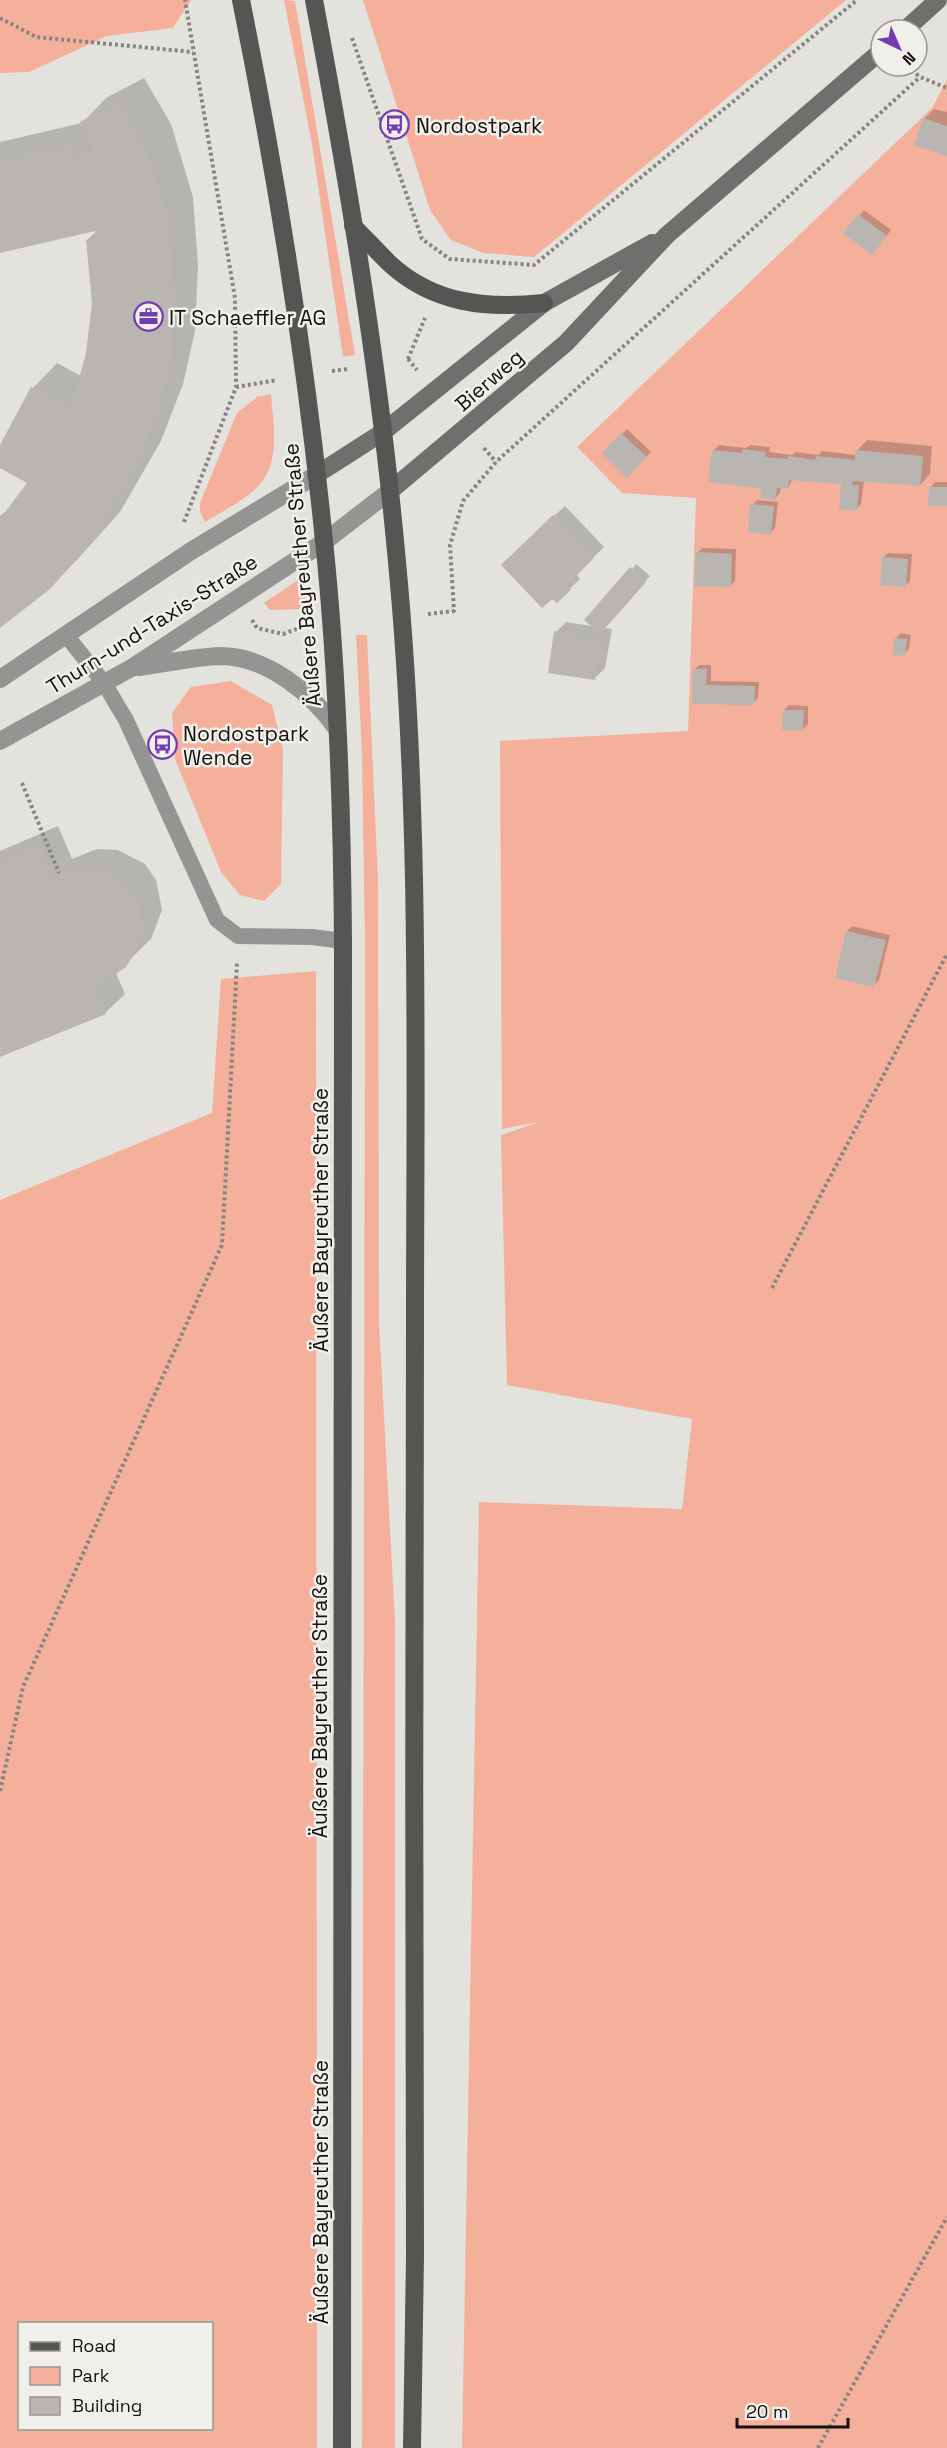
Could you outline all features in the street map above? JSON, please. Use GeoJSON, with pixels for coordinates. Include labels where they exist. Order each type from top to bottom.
{"type":"FeatureCollection","features":[{"type":"Feature","properties":{"kind":"main road","name":"Äußere Bayreuther Straße"},"geometry":{"type":"LineString","coordinates":[[241,0],[268,136],[306,376],[324,542],[337,729],[343,941],[342,2448]]}},
{"type":"Feature","properties":{"kind":"main road"},"geometry":{"type":"LineString","coordinates":[[314,0],[353,226],[383,432],[390,491],[409,752],[415,930],[415,2257],[412,2448]]}},
{"type":"Feature","properties":{"kind":"main road"},"geometry":{"type":"LineString","coordinates":[[918,18],[938,0]]}},
{"type":"Feature","properties":{"kind":"main road","name":"Bierweg"},"geometry":{"type":"LineString","coordinates":[[390,491],[566,343],[667,235],[869,61]]}},
{"type":"Feature","properties":{"kind":"main road"},"geometry":{"type":"LineString","coordinates":[[353,226],[388,262],[435,294],[484,306],[544,303]]}},
{"type":"Feature","properties":{"kind":"main road","name":"Bierweg"},"geometry":{"type":"LineString","coordinates":[[316,475],[383,432],[544,303],[667,235]]}},
{"type":"Feature","properties":{"kind":"street","name":"Thurn-und-Taxis-Straße"},"geometry":{"type":"LineString","coordinates":[[0,679],[198,546],[316,475]]}},
{"type":"Feature","properties":{"kind":"street","name":"Bierweg"},"geometry":{"type":"LineString","coordinates":[[324,542],[390,491]]}},
{"type":"Feature","properties":{"kind":"street","name":"Thurn-und-Taxis-Straße"},"geometry":{"type":"LineString","coordinates":[[0,741],[133,667],[324,542]]}},
{"type":"Feature","properties":{"kind":"street"},"geometry":{"type":"LineString","coordinates":[[133,667],[219,656],[247,659],[278,674],[315,702],[337,729]]}},
{"type":"Feature","properties":{"kind":"lane"},"geometry":{"type":"LineString","coordinates":[[66,635],[104,683],[126,720],[217,920],[238,936],[312,937],[343,941]]}},
{"type":"Feature","properties":{"kind":"path"},"geometry":{"type":"LineString","coordinates":[[183,525],[236,387],[235,298],[185,0]]}},
{"type":"Feature","properties":{"kind":"path"},"geometry":{"type":"LineString","coordinates":[[349,30],[422,239],[450,259],[534,265],[857,0]]}},
{"type":"Feature","properties":{"kind":"path"},"geometry":{"type":"LineString","coordinates":[[0,18],[36,37],[193,52]]}},
{"type":"Feature","properties":{"kind":"path"},"geometry":{"type":"LineString","coordinates":[[434,613],[454,611],[450,545],[463,501],[496,462],[919,78]]}},
{"type":"Feature","properties":{"kind":"path"},"geometry":{"type":"LineString","coordinates":[[922,78],[947,88]]}},
{"type":"Feature","properties":{"kind":"path"},"geometry":{"type":"LineString","coordinates":[[383,128],[395,125]]}},
{"type":"Feature","properties":{"kind":"path"},"geometry":{"type":"LineString","coordinates":[[237,599],[257,628],[283,634],[311,624],[330,622]]}},
{"type":"Feature","properties":{"kind":"path"},"geometry":{"type":"LineString","coordinates":[[22,783],[59,873]]}},
{"type":"Feature","properties":{"kind":"path"},"geometry":{"type":"LineString","coordinates":[[0,1791],[23,1687],[222,1245],[238,936]]}},
{"type":"Feature","properties":{"kind":"path"},"geometry":{"type":"LineString","coordinates":[[772,1288],[947,954]]}},
{"type":"Feature","properties":{"kind":"path"},"geometry":{"type":"LineString","coordinates":[[818,2448],[947,2217]]}},
{"type":"Feature","properties":{"kind":"green space"},"geometry":{"type":"Polygon","coordinates":[[[0,0],[191,0],[173,28],[107,36],[29,72],[0,73],[0,0]]]}},
{"type":"Feature","properties":{"kind":"green space"},"geometry":{"type":"Polygon","coordinates":[[[284,0],[295,1],[355,355],[343,357],[312,144],[284,0]]]}},
{"type":"Feature","properties":{"kind":"green space"},"geometry":{"type":"Polygon","coordinates":[[[363,0],[846,0],[534,257],[484,253],[451,240],[430,210],[363,0]]]}},
{"type":"Feature","properties":{"kind":"green space"},"geometry":{"type":"Polygon","coordinates":[[[947,80],[947,2448],[462,2448],[479,1502],[682,1509],[692,1419],[507,1385],[501,1135],[539,1122],[502,1129],[500,741],[688,731],[696,498],[622,493],[577,447],[932,108],[947,80]]]}},
{"type":"Feature","properties":{"kind":"green space"},"geometry":{"type":"Polygon","coordinates":[[[271,394],[274,448],[265,477],[246,496],[205,522],[200,512],[200,503],[237,413],[257,397],[271,394]]]}},
{"type":"Feature","properties":{"kind":"green space"},"geometry":{"type":"Polygon","coordinates":[[[298,580],[304,584],[309,609],[270,610],[264,603],[298,580]]]}},
{"type":"Feature","properties":{"kind":"green space"},"geometry":{"type":"Polygon","coordinates":[[[356,635],[367,635],[378,881],[379,1322],[395,1622],[395,2448],[362,2448],[365,948],[362,754],[356,635]]]}},
{"type":"Feature","properties":{"kind":"green space"},"geometry":{"type":"Polygon","coordinates":[[[231,681],[272,705],[283,749],[281,884],[264,901],[240,895],[221,872],[175,759],[172,713],[191,687],[231,681]]]}},
{"type":"Feature","properties":{"kind":"green space"},"geometry":{"type":"Polygon","coordinates":[[[316,971],[317,2448],[0,2448],[0,1200],[212,1113],[221,979],[316,971]]]}},
{"type":"Feature","properties":{"kind":"building"},"geometry":{"type":"Polygon","coordinates":[[[119,102],[146,149],[169,222],[174,291],[171,357],[159,410],[136,467],[96,538],[50,589],[0,628],[0,519],[27,483],[0,468],[0,445],[31,387],[71,408],[86,353],[92,303],[86,240],[97,238],[95,231],[0,253],[0,161],[71,144],[74,159],[94,150],[80,122],[119,102]]]}},
{"type":"Feature","properties":{"kind":"building"},"geometry":{"type":"Polygon","coordinates":[[[923,118],[947,126],[947,156],[914,146],[923,118]]]}},
{"type":"Feature","properties":{"kind":"building"},"geometry":{"type":"Polygon","coordinates":[[[858,214],[887,236],[872,255],[843,233],[858,214]]]}},
{"type":"Feature","properties":{"kind":"building"},"geometry":{"type":"Polygon","coordinates":[[[621,433],[647,457],[627,478],[602,453],[621,433]]]}},
{"type":"Feature","properties":{"kind":"building"},"geometry":{"type":"Polygon","coordinates":[[[743,449],[766,452],[765,457],[788,459],[788,456],[815,460],[816,456],[855,460],[855,450],[923,456],[920,486],[853,481],[852,485],[859,485],[857,511],[839,509],[841,484],[789,480],[788,489],[777,488],[775,500],[760,498],[761,489],[708,482],[712,450],[742,453],[743,449]]]}},
{"type":"Feature","properties":{"kind":"building"},"geometry":{"type":"Polygon","coordinates":[[[929,487],[947,487],[947,506],[928,506],[929,487]]]}},
{"type":"Feature","properties":{"kind":"building"},"geometry":{"type":"Polygon","coordinates":[[[750,504],[774,506],[771,535],[748,532],[750,504]]]}},
{"type":"Feature","properties":{"kind":"building"},"geometry":{"type":"Polygon","coordinates":[[[553,515],[594,558],[566,586],[571,590],[557,603],[552,599],[542,608],[501,565],[553,515]]]}},
{"type":"Feature","properties":{"kind":"building"},"geometry":{"type":"Polygon","coordinates":[[[696,552],[732,554],[731,587],[694,586],[696,552]]]}},
{"type":"Feature","properties":{"kind":"building"},"geometry":{"type":"Polygon","coordinates":[[[882,557],[908,559],[906,587],[880,585],[882,557]]]}},
{"type":"Feature","properties":{"kind":"building"},"geometry":{"type":"Polygon","coordinates":[[[630,567],[646,582],[600,634],[584,620],[630,567]]]}},
{"type":"Feature","properties":{"kind":"building"},"geometry":{"type":"Polygon","coordinates":[[[554,631],[602,639],[595,680],[548,673],[554,631]]]}},
{"type":"Feature","properties":{"kind":"building"},"geometry":{"type":"Polygon","coordinates":[[[894,638],[907,639],[905,656],[893,655],[894,638]]]}},
{"type":"Feature","properties":{"kind":"building"},"geometry":{"type":"Polygon","coordinates":[[[693,669],[707,669],[706,685],[755,686],[754,705],[692,704],[693,669]]]}},
{"type":"Feature","properties":{"kind":"building"},"geometry":{"type":"Polygon","coordinates":[[[783,710],[804,710],[803,731],[782,730],[783,710]]]}},
{"type":"Feature","properties":{"kind":"building"},"geometry":{"type":"Polygon","coordinates":[[[39,844],[52,877],[67,869],[87,867],[107,871],[125,883],[141,909],[142,940],[126,967],[108,979],[94,984],[106,1014],[0,1057],[0,861],[39,844]]]}},
{"type":"Feature","properties":{"kind":"building"},"geometry":{"type":"Polygon","coordinates":[[[846,931],[886,940],[874,987],[835,978],[846,931]]]}},
{"type":"Feature","properties":{"kind":"place","name":"Nordostpark"},"geometry":{"type":"Point","coordinates":[395,125]}},
{"type":"Feature","properties":{"kind":"place","name":"IT Schaeffler AG"},"geometry":{"type":"Point","coordinates":[148,317]}},
{"type":"Feature","properties":{"kind":"place","name":"Nordostpark Wende"},"geometry":{"type":"Point","coordinates":[162,745]}}]}
